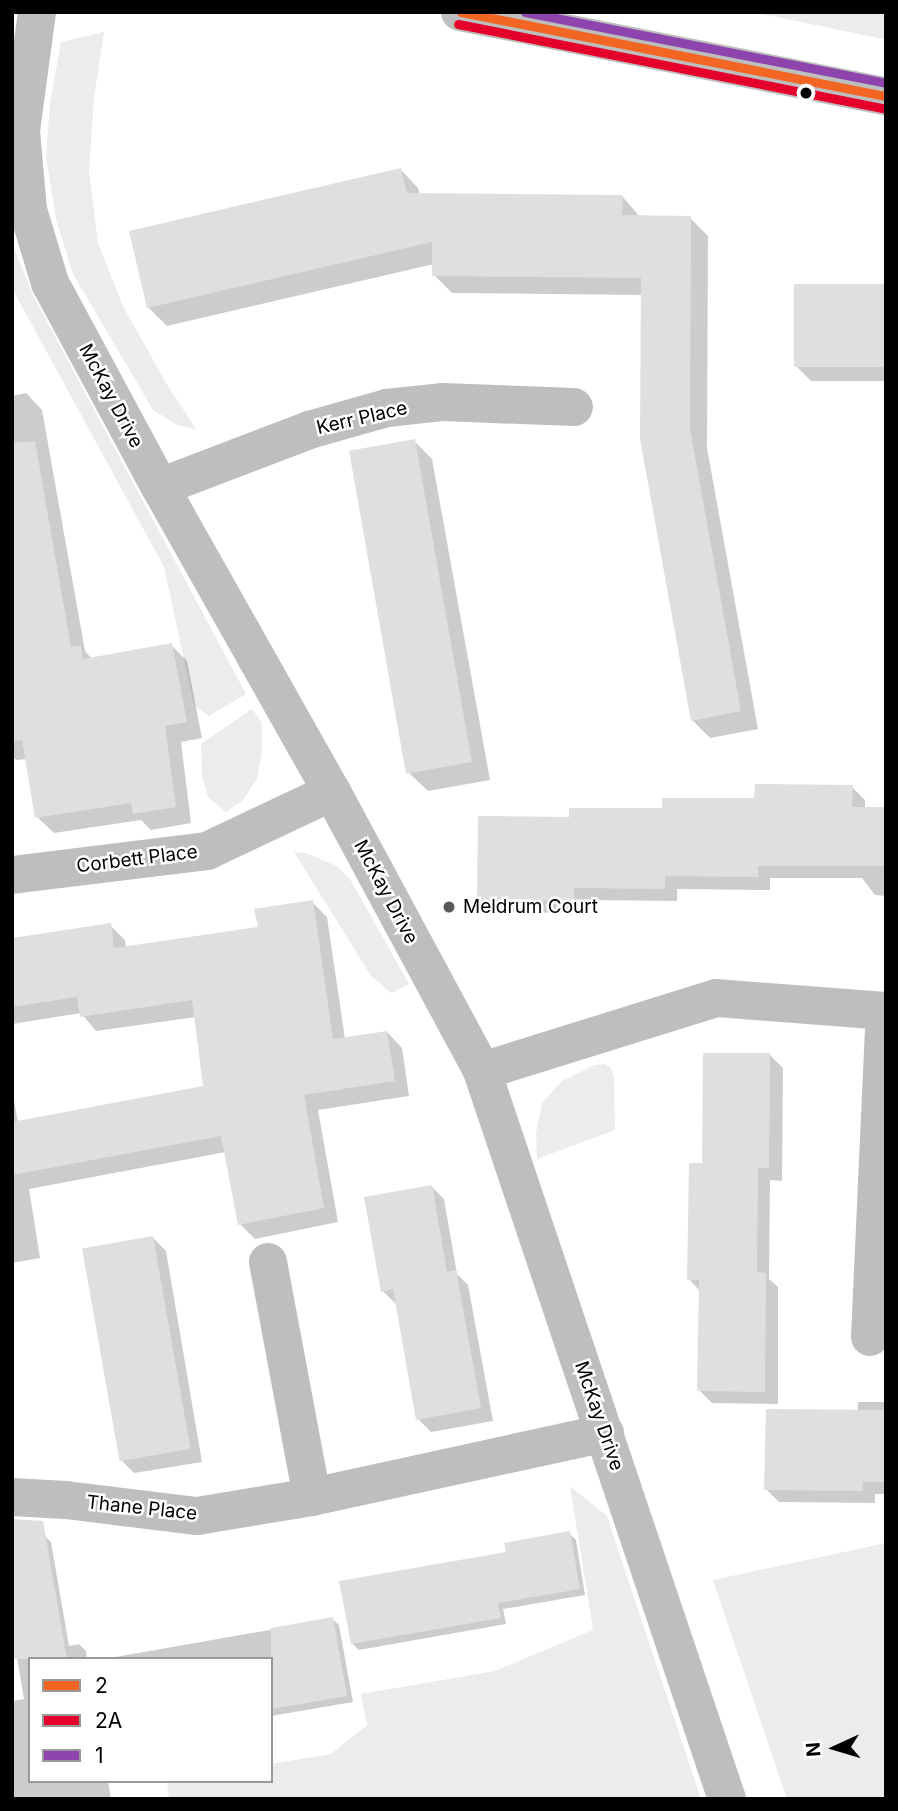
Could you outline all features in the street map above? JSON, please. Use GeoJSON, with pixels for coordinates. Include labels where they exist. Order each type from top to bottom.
{"type":"FeatureCollection","features":[{"type":"Feature","properties":{"kind":"street","name":"McKay Drive"},"geometry":{"type":"LineString","coordinates":[[37,12],[21,131],[28,210],[50,283],[160,487],[332,792],[482,1070],[727,1799]]}},
{"type":"Feature","properties":{"kind":"street"},"geometry":{"type":"LineString","coordinates":[[460,12],[886,96]]}},
{"type":"Feature","properties":{"kind":"street","name":"Kerr Place"},"geometry":{"type":"LineString","coordinates":[[160,487],[309,430],[387,408],[442,402],[574,407]]}},
{"type":"Feature","properties":{"kind":"street","name":"Corbett Place"},"geometry":{"type":"LineString","coordinates":[[12,875],[207,851],[332,792]]}},
{"type":"Feature","properties":{"kind":"street"},"geometry":{"type":"LineString","coordinates":[[482,1070],[716,998],[886,1011],[870,1337]]}},
{"type":"Feature","properties":{"kind":"street"},"geometry":{"type":"LineString","coordinates":[[268,1262],[312,1497]]}},
{"type":"Feature","properties":{"kind":"street","name":"Thane Place"},"geometry":{"type":"LineString","coordinates":[[12,1497],[66,1500],[197,1516],[312,1497],[605,1433]]}},
{"type":"Feature","properties":{"kind":"shaded area"},"geometry":{"type":"Polygon","coordinates":[[[752,12],[886,12],[886,40],[883,39],[752,12]]]}},
{"type":"Feature","properties":{"kind":"shaded area"},"geometry":{"type":"Polygon","coordinates":[[[104,32],[94,98],[89,171],[98,243],[123,306],[166,383],[196,429],[179,426],[153,410],[73,274],[56,219],[46,156],[50,103],[61,42],[104,32]]]}},
{"type":"Feature","properties":{"kind":"shaded area"},"geometry":{"type":"Polygon","coordinates":[[[12,243],[34,297],[246,694],[209,716],[194,705],[164,567],[14,292],[12,243]]]}},
{"type":"Feature","properties":{"kind":"shaded area"},"geometry":{"type":"Polygon","coordinates":[[[252,709],[262,723],[262,752],[257,779],[243,800],[226,812],[208,797],[202,776],[201,744],[252,709]]]}},
{"type":"Feature","properties":{"kind":"shaded area"},"geometry":{"type":"Polygon","coordinates":[[[294,852],[306,853],[337,866],[350,879],[409,984],[391,993],[371,976],[294,852]]]}},
{"type":"Feature","properties":{"kind":"shaded area"},"geometry":{"type":"Polygon","coordinates":[[[605,1064],[611,1068],[614,1077],[615,1130],[537,1159],[536,1133],[542,1103],[562,1081],[595,1065],[605,1064]]]}},
{"type":"Feature","properties":{"kind":"shaded area"},"geometry":{"type":"Polygon","coordinates":[[[570,1486],[607,1516],[701,1799],[169,1799],[167,1783],[273,1783],[273,1764],[331,1754],[367,1725],[361,1694],[495,1671],[593,1630],[570,1486]]]}},
{"type":"Feature","properties":{"kind":"shaded area"},"geometry":{"type":"Polygon","coordinates":[[[886,1543],[886,1799],[787,1799],[713,1580],[886,1543]]]}},
{"type":"Feature","properties":{"kind":"building"},"geometry":{"type":"Polygon","coordinates":[[[401,168],[407,193],[623,195],[622,215],[691,216],[690,429],[741,711],[691,721],[640,439],[641,278],[432,276],[432,242],[147,308],[129,231],[401,168]]]}},
{"type":"Feature","properties":{"kind":"building"},"geometry":{"type":"Polygon","coordinates":[[[794,284],[886,284],[886,367],[794,367],[794,284]]]}},
{"type":"Feature","properties":{"kind":"building"},"geometry":{"type":"Polygon","coordinates":[[[415,439],[472,762],[406,774],[349,451],[415,439]]]}},
{"type":"Feature","properties":{"kind":"building"},"geometry":{"type":"Polygon","coordinates":[[[35,441],[71,647],[81,646],[83,659],[172,643],[187,722],[165,726],[176,807],[133,814],[131,803],[35,818],[22,740],[12,742],[12,443],[35,441]]]}},
{"type":"Feature","properties":{"kind":"building"},"geometry":{"type":"Polygon","coordinates":[[[755,784],[853,785],[852,807],[886,807],[886,866],[758,866],[758,877],[665,876],[665,889],[574,888],[574,901],[477,900],[478,816],[569,817],[569,808],[662,808],[662,798],[754,798],[755,784]]]}},
{"type":"Feature","properties":{"kind":"building"},"geometry":{"type":"Polygon","coordinates":[[[313,900],[333,1039],[387,1031],[395,1081],[304,1095],[324,1208],[238,1225],[221,1136],[12,1175],[12,1122],[203,1086],[192,1000],[80,1017],[77,997],[12,1007],[12,938],[111,923],[114,948],[258,927],[254,909],[313,900]]]}},
{"type":"Feature","properties":{"kind":"building"},"geometry":{"type":"Polygon","coordinates":[[[703,1053],[770,1053],[769,1168],[758,1168],[757,1272],[766,1273],[765,1392],[697,1391],[699,1280],[687,1280],[689,1163],[702,1163],[703,1053]]]}},
{"type":"Feature","properties":{"kind":"building"},"geometry":{"type":"Polygon","coordinates":[[[432,1185],[447,1272],[456,1270],[481,1408],[416,1420],[393,1289],[381,1292],[364,1197],[432,1185]]]}},
{"type":"Feature","properties":{"kind":"building"},"geometry":{"type":"Polygon","coordinates":[[[153,1236],[191,1449],[120,1461],[82,1249],[153,1236]]]}},
{"type":"Feature","properties":{"kind":"building"},"geometry":{"type":"Polygon","coordinates":[[[766,1409],[886,1410],[886,1482],[863,1482],[863,1491],[764,1490],[766,1409]]]}},
{"type":"Feature","properties":{"kind":"building"},"geometry":{"type":"Polygon","coordinates":[[[12,1519],[43,1521],[67,1657],[12,1659],[12,1519]]]}},
{"type":"Feature","properties":{"kind":"building"},"geometry":{"type":"Polygon","coordinates":[[[570,1531],[580,1589],[498,1603],[501,1618],[351,1644],[339,1581],[506,1552],[504,1543],[570,1531]]]}},
{"type":"Feature","properties":{"kind":"building"},"geometry":{"type":"Polygon","coordinates":[[[333,1617],[347,1696],[273,1709],[271,1628],[333,1617]]]}},
{"type":"Feature","properties":{"kind":"transit line","name":"2"},"geometry":{"type":"LineString","coordinates":[[461,12],[886,96]]}},
{"type":"Feature","properties":{"kind":"transit line","name":"1"},"geometry":{"type":"LineString","coordinates":[[525,12],[886,83]]}},
{"type":"Feature","properties":{"kind":"transit line","name":"2A"},"geometry":{"type":"LineString","coordinates":[[458,24],[884,108]]}},
{"type":"Feature","properties":{"kind":"place","name":"Meldrum Court"},"geometry":{"type":"Point","coordinates":[449,907]}}]}
